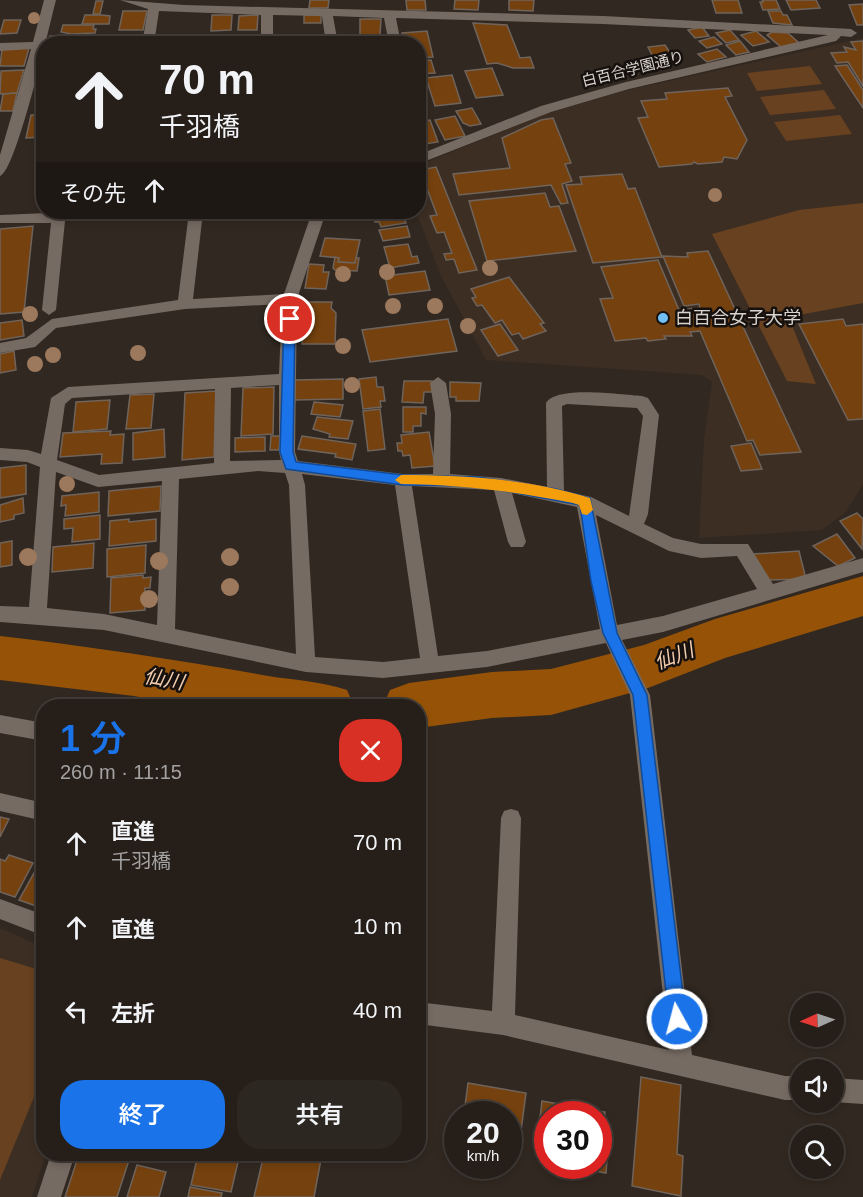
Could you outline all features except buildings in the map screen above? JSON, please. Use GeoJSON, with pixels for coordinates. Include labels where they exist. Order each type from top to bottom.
{"type":"FeatureCollection","features":[{"type":"Feature","properties":{"kind":"street"},"geometry":{"type":"LineString","coordinates":[[40,36],[50,0]]}},
{"type":"Feature","properties":{"kind":"street"},"geometry":{"type":"LineString","coordinates":[[126,0],[154,7],[184,5],[267,12],[603,20],[857,32]]}},
{"type":"Feature","properties":{"kind":"street"},"geometry":{"type":"LineString","coordinates":[[303,13],[306,0]]}},
{"type":"Feature","properties":{"kind":"street"},"geometry":{"type":"LineString","coordinates":[[149,36],[154,7]]}},
{"type":"Feature","properties":{"kind":"street"},"geometry":{"type":"LineString","coordinates":[[267,12],[267,36]]}},
{"type":"Feature","properties":{"kind":"street"},"geometry":{"type":"LineString","coordinates":[[327,13],[331,36]]}},
{"type":"Feature","properties":{"kind":"street"},"geometry":{"type":"LineString","coordinates":[[389,15],[393,36]]}},
{"type":"Feature","properties":{"kind":"street","name":"白百合学園通り"},"geometry":{"type":"LineString","coordinates":[[426,157],[546,109],[626,86],[857,32]]}},
{"type":"Feature","properties":{"kind":"street"},"geometry":{"type":"LineString","coordinates":[[0,47],[36,45]]}},
{"type":"Feature","properties":{"kind":"street"},"geometry":{"type":"LineString","coordinates":[[0,172],[14,136],[36,53]]}},
{"type":"Feature","properties":{"kind":"street"},"geometry":{"type":"LineString","coordinates":[[0,219],[36,218]]}},
{"type":"Feature","properties":{"kind":"street"},"geometry":{"type":"LineString","coordinates":[[49,310],[58,219]]}},
{"type":"Feature","properties":{"kind":"street"},"geometry":{"type":"LineString","coordinates":[[185,304],[195,219]]}},
{"type":"Feature","properties":{"kind":"street"},"geometry":{"type":"LineString","coordinates":[[306,664],[297,485],[287,452],[287,380],[290,299],[317,219]]}},
{"type":"Feature","properties":{"kind":"street"},"geometry":{"type":"LineString","coordinates":[[0,348],[30,343],[52,324],[185,304],[290,299]]}},
{"type":"Feature","properties":{"kind":"street"},"geometry":{"type":"LineString","coordinates":[[38,615],[48,464],[57,402],[68,393],[287,380]]}},
{"type":"Feature","properties":{"kind":"street"},"geometry":{"type":"LineString","coordinates":[[222,467],[223,382]]}},
{"type":"Feature","properties":{"kind":"street"},"geometry":{"type":"LineString","coordinates":[[438,383],[443,414],[441,480]]}},
{"type":"Feature","properties":{"kind":"street"},"geometry":{"type":"LineString","coordinates":[[556,494],[554,403],[565,398],[642,402],[651,415],[639,514],[634,526]]}},
{"type":"Feature","properties":{"kind":"street"},"geometry":{"type":"LineString","coordinates":[[0,454],[28,456],[98,481],[222,467],[290,466],[403,480],[501,484],[585,502],[669,544],[701,551],[742,549],[770,594]]}},
{"type":"Feature","properties":{"kind":"street"},"geometry":{"type":"LineString","coordinates":[[166,633],[171,472]]}},
{"type":"Feature","properties":{"kind":"street"},"geometry":{"type":"LineString","coordinates":[[403,480],[430,665]]}},
{"type":"Feature","properties":{"kind":"street"},"geometry":{"type":"LineString","coordinates":[[501,484],[517,542]]}},
{"type":"Feature","properties":{"kind":"street"},"geometry":{"type":"LineString","coordinates":[[585,502],[598,581],[613,640],[640,695],[682,1064]]}},
{"type":"Feature","properties":{"kind":"street"},"geometry":{"type":"LineString","coordinates":[[0,614],[38,615],[104,622],[166,633],[306,664],[383,670],[487,659],[613,640],[863,565]]}},
{"type":"Feature","properties":{"kind":"street"},"geometry":{"type":"LineString","coordinates":[[0,724],[36,731]]}},
{"type":"Feature","properties":{"kind":"street"},"geometry":{"type":"LineString","coordinates":[[0,802],[36,810]]}},
{"type":"Feature","properties":{"kind":"street"},"geometry":{"type":"LineString","coordinates":[[503,1024],[511,818]]}},
{"type":"Feature","properties":{"kind":"street"},"geometry":{"type":"LineString","coordinates":[[0,909],[36,923]]}},
{"type":"Feature","properties":{"kind":"street"},"geometry":{"type":"LineString","coordinates":[[426,1014],[503,1024],[790,1088]]}},
{"type":"Feature","properties":{"kind":"street"},"geometry":{"type":"LineString","coordinates":[[844,1091],[863,1092]]}},
{"type":"Feature","properties":{"kind":"street"},"geometry":{"type":"LineString","coordinates":[[49,1197],[61,1161]]}},
{"type":"Feature","properties":{"kind":"shaded area","name":"白百合女子大学"},"geometry":{"type":"Polygon","coordinates":[[[863,38],[863,484],[846,512],[822,530],[699,538],[704,439],[712,382],[702,375],[486,360],[441,276],[419,219],[426,219],[426,162],[546,114],[624,91],[863,38]]]}},
{"type":"Feature","properties":{"kind":"shaded area"},"geometry":{"type":"Polygon","coordinates":[[[810,66],[822,84],[757,91],[747,73],[810,66]]]}},
{"type":"Feature","properties":{"kind":"shaded area"},"geometry":{"type":"Polygon","coordinates":[[[824,90],[836,109],[770,115],[760,97],[824,90]]]}},
{"type":"Feature","properties":{"kind":"shaded area"},"geometry":{"type":"Polygon","coordinates":[[[840,115],[852,134],[786,141],[774,122],[840,115]]]}},
{"type":"Feature","properties":{"kind":"shaded area"},"geometry":{"type":"Polygon","coordinates":[[[863,203],[863,303],[799,315],[793,328],[816,384],[787,381],[712,234],[799,210],[863,203]]]}},
{"type":"Feature","properties":{"kind":"shaded area"},"geometry":{"type":"Polygon","coordinates":[[[0,928],[36,944],[36,1161],[44,1161],[32,1197],[0,1197],[0,928]]]}},
{"type":"Feature","properties":{"kind":"shaded area"},"geometry":{"type":"Polygon","coordinates":[[[0,958],[36,969],[36,1092],[0,1180],[0,958]]]}},
{"type":"Feature","properties":{"kind":"waterway","name":"仙川"},"geometry":{"type":"LineString","coordinates":[[426,704],[492,695],[551,692],[648,666],[715,640],[863,596]]}},
{"type":"Feature","properties":{"kind":"waterway","name":"仙川"},"geometry":{"type":"LineString","coordinates":[[0,658],[134,674],[268,699]]}},
{"type":"Feature","properties":{"kind":"slow traffic"},"geometry":{"type":"LineString","coordinates":[[401,480],[461,480],[501,484],[573,498],[585,502],[587,510]]}},
{"type":"Feature","properties":{"kind":"place","name":"白百合女子大学"},"geometry":{"type":"Point","coordinates":[663,318]}},
{"type":"Feature","properties":{"kind":"route"},"geometry":{"type":"LineString","coordinates":[[290,319],[287,452],[290,466],[403,480],[478,481],[556,494],[585,502],[598,581],[610,633],[640,695],[677,1019]]}}]}
